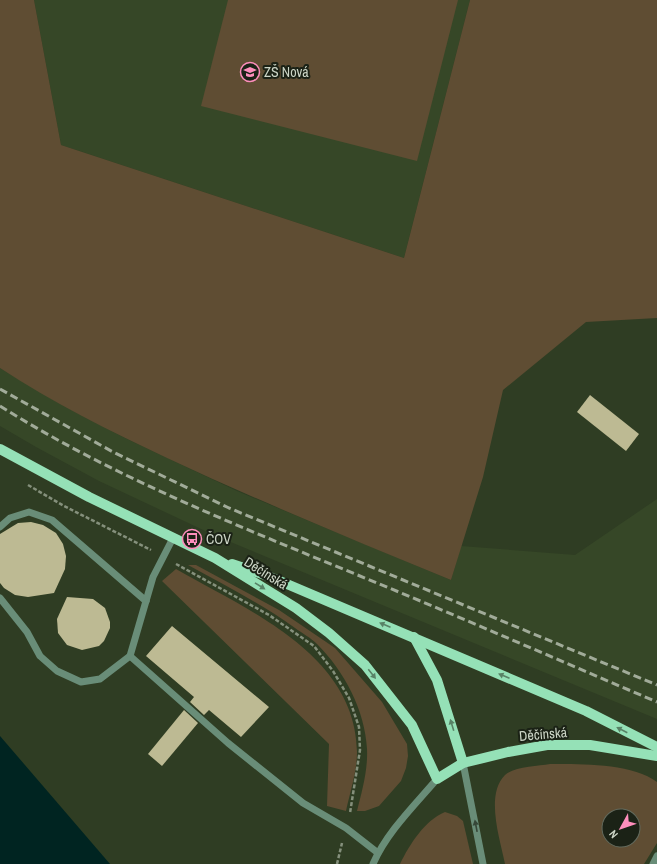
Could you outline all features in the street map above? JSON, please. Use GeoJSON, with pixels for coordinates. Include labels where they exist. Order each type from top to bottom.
{"type":"FeatureCollection","features":[{"type":"Feature","properties":{"kind":"main road","name":"Děčínská"},"geometry":{"type":"LineString","coordinates":[[0,449],[89,497],[215,558],[296,608],[329,633],[365,665],[412,725],[437,779],[463,763],[508,752],[547,745],[590,745],[657,756]]}},
{"type":"Feature","properties":{"kind":"main road"},"geometry":{"type":"LineString","coordinates":[[215,558],[268,576],[414,637],[586,711],[657,748]]}},
{"type":"Feature","properties":{"kind":"main road"},"geometry":{"type":"LineString","coordinates":[[414,637],[438,680],[463,763]]}},
{"type":"Feature","properties":{"kind":"street"},"geometry":{"type":"LineString","coordinates":[[0,527],[10,518],[29,512],[52,520],[146,601]]}},
{"type":"Feature","properties":{"kind":"street"},"geometry":{"type":"LineString","coordinates":[[0,598],[27,632],[40,656],[57,672],[81,682],[100,679],[130,656],[153,577],[173,538]]}},
{"type":"Feature","properties":{"kind":"street"},"geometry":{"type":"LineString","coordinates":[[130,656],[228,743],[303,804],[346,828],[378,853]]}},
{"type":"Feature","properties":{"kind":"street"},"geometry":{"type":"LineString","coordinates":[[463,763],[483,864]]}},
{"type":"Feature","properties":{"kind":"street","name":"Děčínská"},"geometry":{"type":"LineString","coordinates":[[373,864],[378,853],[399,823],[437,779]]}},
{"type":"Feature","properties":{"kind":"street"},"geometry":{"type":"LineString","coordinates":[[653,864],[657,856]]}},
{"type":"Feature","properties":{"kind":"path"},"geometry":{"type":"LineString","coordinates":[[26,483],[64,506],[145,547]]}},
{"type":"Feature","properties":{"kind":"path"},"geometry":{"type":"LineString","coordinates":[[183,567],[269,615],[314,646],[333,671],[349,698],[359,727],[360,750],[350,811]]}},
{"type":"Feature","properties":{"kind":"path"},"geometry":{"type":"LineString","coordinates":[[337,864],[343,840]]}},
{"type":"Feature","properties":{"kind":"shaded area"},"geometry":{"type":"Polygon","coordinates":[[[0,0],[34,0],[61,145],[404,258],[470,0],[657,0],[657,318],[586,322],[503,390],[483,477],[451,580],[273,506],[167,458],[61,405],[0,368],[0,0]]]}},
{"type":"Feature","properties":{"kind":"shaded area","name":"ZŠ Nová"},"geometry":{"type":"Polygon","coordinates":[[[34,0],[470,0],[404,258],[61,145],[34,0]]]}},
{"type":"Feature","properties":{"kind":"shaded area"},"geometry":{"type":"Polygon","coordinates":[[[228,0],[458,0],[417,161],[201,106],[228,0]]]}},
{"type":"Feature","properties":{"kind":"shaded area"},"geometry":{"type":"Polygon","coordinates":[[[0,368],[60,404],[121,436],[237,491],[451,580],[461,546],[575,555],[657,499],[657,719],[216,536],[99,481],[0,426],[0,368]]]}},
{"type":"Feature","properties":{"kind":"shaded area"},"geometry":{"type":"Polygon","coordinates":[[[188,565],[196,565],[279,610],[335,648],[382,702],[407,744],[408,756],[406,768],[401,781],[379,806],[365,811],[357,811],[367,765],[365,734],[357,706],[336,666],[317,644],[282,619],[243,595],[188,565]]]}},
{"type":"Feature","properties":{"kind":"shaded area"},"geometry":{"type":"Polygon","coordinates":[[[176,569],[234,601],[293,639],[318,662],[338,688],[352,718],[357,752],[355,774],[346,811],[327,806],[329,744],[162,581],[176,569]]]}},
{"type":"Feature","properties":{"kind":"shaded area"},"geometry":{"type":"Polygon","coordinates":[[[550,764],[605,766],[634,771],[657,782],[657,843],[644,864],[505,864],[496,818],[496,794],[499,784],[505,775],[514,770],[550,764]]]}},
{"type":"Feature","properties":{"kind":"shaded area"},"geometry":{"type":"Polygon","coordinates":[[[445,812],[457,816],[463,821],[473,864],[400,864],[413,841],[424,827],[445,812]]]}},
{"type":"Feature","properties":{"kind":"water"},"geometry":{"type":"Polygon","coordinates":[[[0,736],[110,864],[0,864],[0,736]]]}},
{"type":"Feature","properties":{"kind":"building"},"geometry":{"type":"Polygon","coordinates":[[[590,395],[639,434],[626,451],[577,412],[590,395]]]}},
{"type":"Feature","properties":{"kind":"building"},"geometry":{"type":"Polygon","coordinates":[[[31,522],[43,525],[56,533],[63,544],[66,556],[65,569],[54,593],[28,597],[15,595],[4,588],[0,583],[0,534],[18,523],[31,522]]]}},
{"type":"Feature","properties":{"kind":"building"},"geometry":{"type":"Polygon","coordinates":[[[67,597],[93,599],[105,608],[110,622],[110,628],[104,641],[99,646],[82,650],[67,645],[58,633],[57,619],[67,597]]]}},
{"type":"Feature","properties":{"kind":"building"},"geometry":{"type":"Polygon","coordinates":[[[172,626],[269,707],[241,737],[209,710],[204,715],[190,702],[194,697],[146,656],[172,626]]]}},
{"type":"Feature","properties":{"kind":"building"},"geometry":{"type":"Polygon","coordinates":[[[184,710],[198,723],[162,766],[148,754],[184,710]]]}},
{"type":"Feature","properties":{"kind":"railway"},"geometry":{"type":"LineString","coordinates":[[0,389],[113,452],[229,508],[657,685]]}},
{"type":"Feature","properties":{"kind":"railway"},"geometry":{"type":"LineString","coordinates":[[0,406],[80,452],[163,493],[657,702]]}},
{"type":"Feature","properties":{"kind":"place","name":"ZŠ Nová"},"geometry":{"type":"Point","coordinates":[250,72]}},
{"type":"Feature","properties":{"kind":"place","name":"ČOV"},"geometry":{"type":"Point","coordinates":[192,539]}}]}
